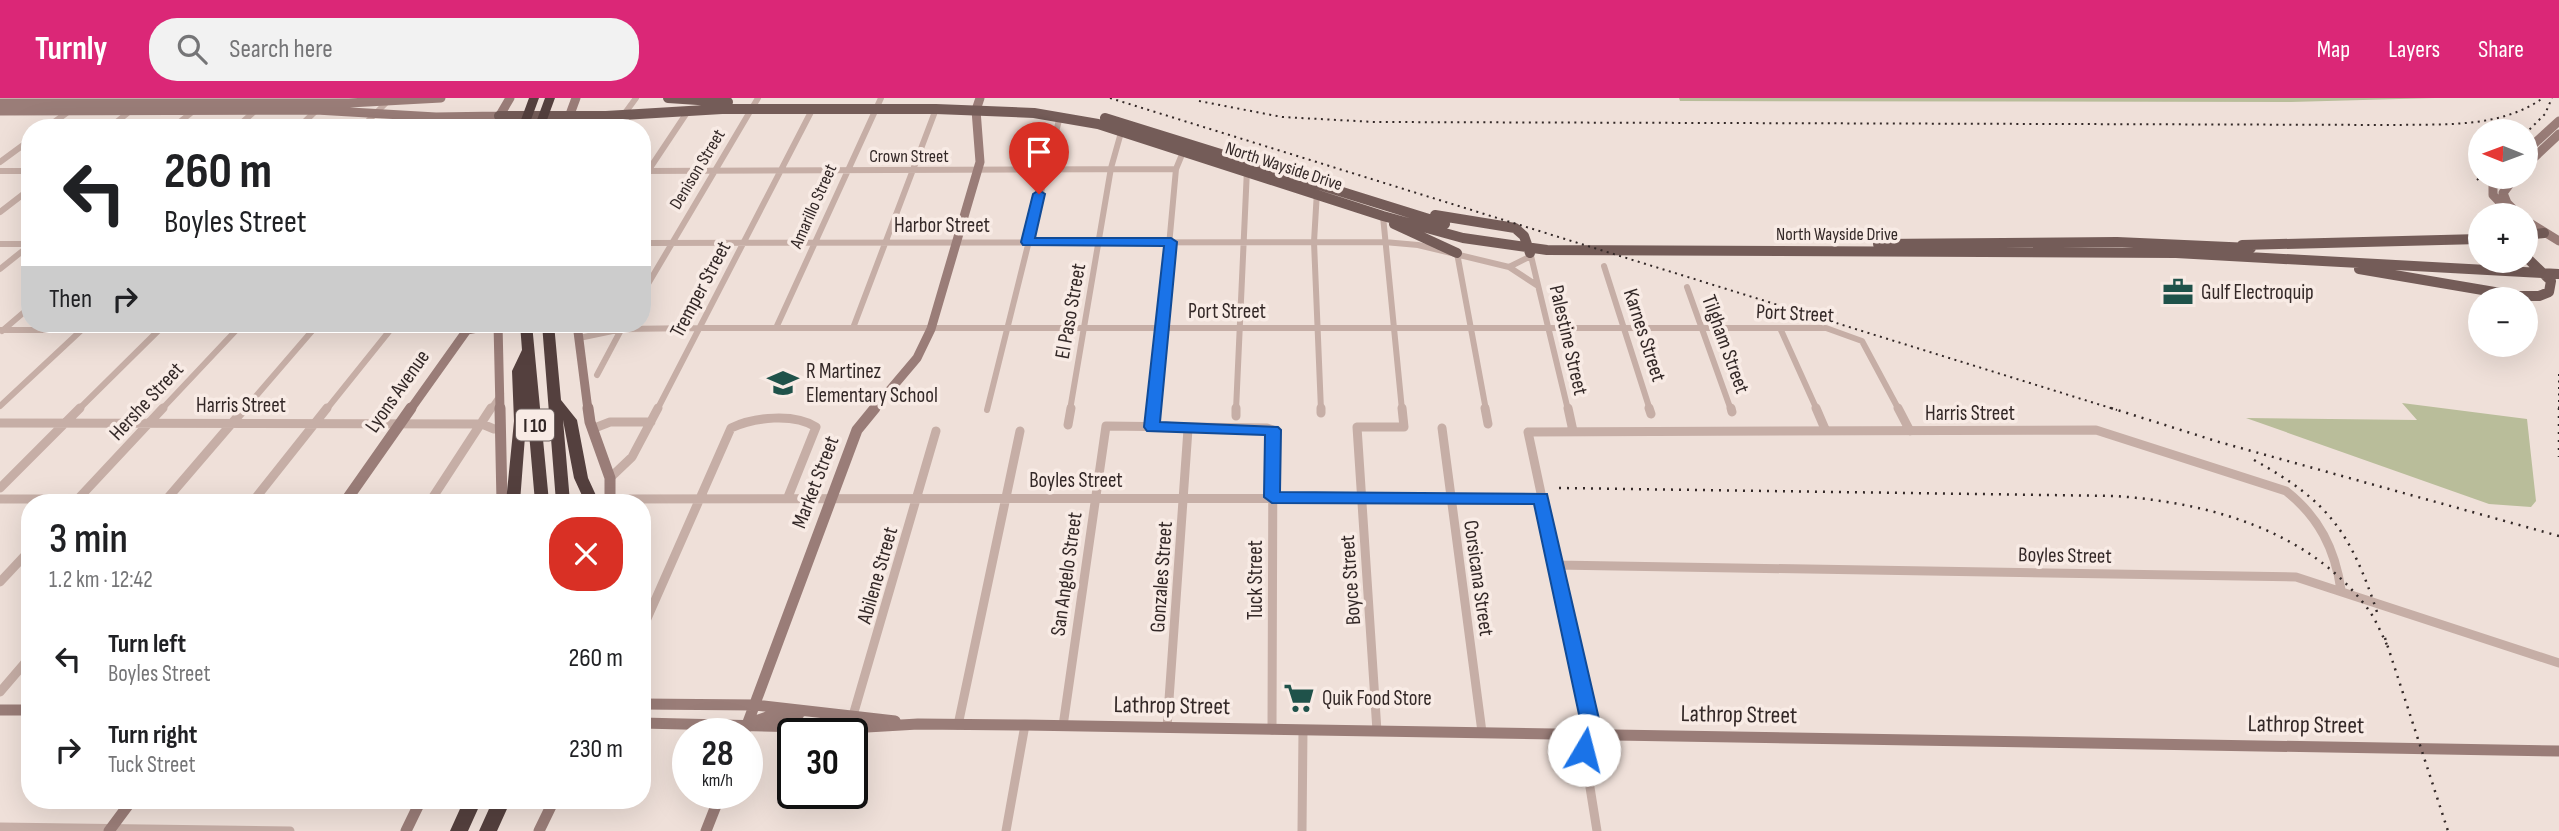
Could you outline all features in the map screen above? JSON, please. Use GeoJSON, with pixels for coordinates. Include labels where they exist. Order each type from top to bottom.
{"type":"FeatureCollection","features":[{"type":"Feature","properties":{"kind":"highway"},"geometry":{"type":"LineString","coordinates":[[526,119],[534,98]]}},
{"type":"Feature","properties":{"kind":"highway"},"geometry":{"type":"LineString","coordinates":[[542,119],[550,98]]}},
{"type":"Feature","properties":{"kind":"highway","name":"I 10"},"geometry":{"type":"LineString","coordinates":[[527,333],[541,494]]}},
{"type":"Feature","properties":{"kind":"highway","name":"I 10"},"geometry":{"type":"LineString","coordinates":[[549,333],[562,494]]}},
{"type":"Feature","properties":{"kind":"highway"},"geometry":{"type":"LineString","coordinates":[[507,494],[521,421],[518,371],[528,349]]}},
{"type":"Feature","properties":{"kind":"highway"},"geometry":{"type":"LineString","coordinates":[[556,402],[570,420],[581,478],[588,494]]}},
{"type":"Feature","properties":{"kind":"highway"},"geometry":{"type":"LineString","coordinates":[[459,831],[468,809]]}},
{"type":"Feature","properties":{"kind":"highway"},"geometry":{"type":"LineString","coordinates":[[488,831],[498,809]]}},
{"type":"Feature","properties":{"kind":"main road","name":"North Wayside Drive"},"geometry":{"type":"LineString","coordinates":[[668,98],[812,110],[879,103],[936,109],[978,104],[1123,128],[1183,152],[1248,168]]}},
{"type":"Feature","properties":{"kind":"main road","name":"North Wayside Drive"},"geometry":{"type":"LineString","coordinates":[[499,116],[623,116],[755,104],[978,104],[1065,109],[1318,190],[1398,209],[1506,243]]}},
{"type":"Feature","properties":{"kind":"main road","name":"North Wayside Drive"},"geometry":{"type":"LineString","coordinates":[[1318,190],[1340,202],[1383,216],[1506,243],[1567,251],[2082,242],[2212,245],[2468,266]]}},
{"type":"Feature","properties":{"kind":"main road"},"geometry":{"type":"LineString","coordinates":[[1314,207],[1326,202],[1340,202]]}},
{"type":"Feature","properties":{"kind":"main road"},"geometry":{"type":"LineString","coordinates":[[1398,209],[1515,228],[1524,236],[1531,256]]}},
{"type":"Feature","properties":{"kind":"main road"},"geometry":{"type":"LineString","coordinates":[[1383,216],[1400,227],[1457,253]]}},
{"type":"Feature","properties":{"kind":"main road"},"geometry":{"type":"LineString","coordinates":[[2212,245],[2468,241]]}},
{"type":"Feature","properties":{"kind":"main road","name":"North Wayside Drive"},"geometry":{"type":"LineString","coordinates":[[1776,248],[2120,252],[2468,267]]}},
{"type":"Feature","properties":{"kind":"main road"},"geometry":{"type":"LineString","coordinates":[[2281,258],[2518,296],[2539,296],[2549,292],[2551,281],[2538,268]]}},
{"type":"Feature","properties":{"kind":"main road","name":"North Wayside Drive"},"geometry":{"type":"LineString","coordinates":[[2538,271],[2559,272]]}},
{"type":"Feature","properties":{"kind":"street","name":"North Wayside Drive"},"geometry":{"type":"LineString","coordinates":[[2,113],[302,111],[315,104],[325,103],[440,98]]}},
{"type":"Feature","properties":{"kind":"street"},"geometry":{"type":"LineString","coordinates":[[498,119],[510,98]]}},
{"type":"Feature","properties":{"kind":"street"},"geometry":{"type":"LineString","coordinates":[[568,119],[576,98]]}},
{"type":"Feature","properties":{"kind":"street"},"geometry":{"type":"LineString","coordinates":[[621,119],[636,98]]}},
{"type":"Feature","properties":{"kind":"street","name":"North Wayside Drive"},"geometry":{"type":"LineString","coordinates":[[0,103],[22,100],[80,103],[315,104],[436,117],[499,116]]}},
{"type":"Feature","properties":{"kind":"street"},"geometry":{"type":"LineString","coordinates":[[2,113],[22,100]]}},
{"type":"Feature","properties":{"kind":"street"},"geometry":{"type":"LineString","coordinates":[[370,119],[390,100]]}},
{"type":"Feature","properties":{"kind":"street"},"geometry":{"type":"LineString","coordinates":[[58,119],[80,103]]}},
{"type":"Feature","properties":{"kind":"street"},"geometry":{"type":"LineString","coordinates":[[120,119],[142,103]]}},
{"type":"Feature","properties":{"kind":"street"},"geometry":{"type":"LineString","coordinates":[[183,119],[204,103]]}},
{"type":"Feature","properties":{"kind":"street"},"geometry":{"type":"LineString","coordinates":[[246,119],[265,103]]}},
{"type":"Feature","properties":{"kind":"street","name":"Amarillo Street"},"geometry":{"type":"LineString","coordinates":[[776,328],[879,103]]}},
{"type":"Feature","properties":{"kind":"street"},"geometry":{"type":"LineString","coordinates":[[304,119],[315,104]]}},
{"type":"Feature","properties":{"kind":"street","name":"Denison Street"},"geometry":{"type":"LineString","coordinates":[[651,278],[755,104]]}},
{"type":"Feature","properties":{"kind":"street","name":"Market Street"},"geometry":{"type":"LineString","coordinates":[[750,718],[857,430],[917,358],[931,329],[978,170],[981,152],[978,104]]}},
{"type":"Feature","properties":{"kind":"street"},"geometry":{"type":"LineString","coordinates":[[853,328],[936,109]]}},
{"type":"Feature","properties":{"kind":"street","name":"Tremper Street"},"geometry":{"type":"LineString","coordinates":[[610,478],[632,457],[652,422],[812,110]]}},
{"type":"Feature","properties":{"kind":"street"},"geometry":{"type":"LineString","coordinates":[[651,163],[688,111]]}},
{"type":"Feature","properties":{"kind":"street"},"geometry":{"type":"LineString","coordinates":[[475,116],[486,119]]}},
{"type":"Feature","properties":{"kind":"street"},"geometry":{"type":"LineString","coordinates":[[579,119],[606,116]]}},
{"type":"Feature","properties":{"kind":"street"},"geometry":{"type":"LineString","coordinates":[[987,411],[1044,170],[1060,116]]}},
{"type":"Feature","properties":{"kind":"street"},"geometry":{"type":"LineString","coordinates":[[2538,152],[2554,135],[2559,121]]}},
{"type":"Feature","properties":{"kind":"street","name":"El Paso Street"},"geometry":{"type":"LineString","coordinates":[[1068,425],[1111,168],[1123,128]]}},
{"type":"Feature","properties":{"kind":"street"},"geometry":{"type":"LineString","coordinates":[[2538,144],[2554,135]]}},
{"type":"Feature","properties":{"kind":"street"},"geometry":{"type":"LineString","coordinates":[[0,162],[21,147]]}},
{"type":"Feature","properties":{"kind":"street"},"geometry":{"type":"LineString","coordinates":[[1183,152],[1176,169],[1152,427],[1188,429]]}},
{"type":"Feature","properties":{"kind":"street"},"geometry":{"type":"LineString","coordinates":[[1236,416],[1242,243],[1248,168]]}},
{"type":"Feature","properties":{"kind":"street","name":"Crown Street"},"geometry":{"type":"LineString","coordinates":[[651,171],[1176,169]]}},
{"type":"Feature","properties":{"kind":"street"},"geometry":{"type":"LineString","coordinates":[[0,171],[21,171]]}},
{"type":"Feature","properties":{"kind":"street"},"geometry":{"type":"LineString","coordinates":[[1318,190],[1314,207],[1314,243],[1321,413]]}},
{"type":"Feature","properties":{"kind":"street"},"geometry":{"type":"LineString","coordinates":[[0,212],[21,196]]}},
{"type":"Feature","properties":{"kind":"street"},"geometry":{"type":"LineString","coordinates":[[1383,216],[1394,328]]}},
{"type":"Feature","properties":{"kind":"street"},"geometry":{"type":"LineString","coordinates":[[2540,233],[2559,243]]}},
{"type":"Feature","properties":{"kind":"street","name":"Harbor Street"},"geometry":{"type":"LineString","coordinates":[[651,243],[1384,242],[1418,245],[1509,267],[1538,286]]}},
{"type":"Feature","properties":{"kind":"street"},"geometry":{"type":"LineString","coordinates":[[0,244],[21,245]]}},
{"type":"Feature","properties":{"kind":"street"},"geometry":{"type":"LineString","coordinates":[[0,270],[21,252]]}},
{"type":"Feature","properties":{"kind":"street"},"geometry":{"type":"LineString","coordinates":[[1457,253],[1488,424]]}},
{"type":"Feature","properties":{"kind":"street"},"geometry":{"type":"LineString","coordinates":[[1509,267],[1531,256]]}},
{"type":"Feature","properties":{"kind":"street","name":"Palestine Street"},"geometry":{"type":"LineString","coordinates":[[1531,256],[1573,431]]}},
{"type":"Feature","properties":{"kind":"street","name":"Karnes Street"},"geometry":{"type":"LineString","coordinates":[[1604,266],[1651,414]]}},
{"type":"Feature","properties":{"kind":"street","name":"Tilgham Street"},"geometry":{"type":"LineString","coordinates":[[1687,287],[1732,412]]}},
{"type":"Feature","properties":{"kind":"street"},"geometry":{"type":"LineString","coordinates":[[1,331],[21,314]]}},
{"type":"Feature","properties":{"kind":"street","name":"Port Street"},"geometry":{"type":"LineString","coordinates":[[651,327],[1826,328],[1862,341],[1910,431]]}},
{"type":"Feature","properties":{"kind":"street","name":"Boyce Street"},"geometry":{"type":"LineString","coordinates":[[1377,731],[1357,427],[1404,427],[1394,328]]}},
{"type":"Feature","properties":{"kind":"street"},"geometry":{"type":"LineString","coordinates":[[1780,328],[1825,429]]}},
{"type":"Feature","properties":{"kind":"street"},"geometry":{"type":"LineString","coordinates":[[1,331],[21,331]]}},
{"type":"Feature","properties":{"kind":"street"},"geometry":{"type":"LineString","coordinates":[[0,406],[78,333]]}},
{"type":"Feature","properties":{"kind":"street"},"geometry":{"type":"LineString","coordinates":[[0,488],[155,333]]}},
{"type":"Feature","properties":{"kind":"street","name":"Hershe Street"},"geometry":{"type":"LineString","coordinates":[[83,494],[233,333]]}},
{"type":"Feature","properties":{"kind":"street"},"geometry":{"type":"LineString","coordinates":[[171,494],[311,333]]}},
{"type":"Feature","properties":{"kind":"street"},"geometry":{"type":"LineString","coordinates":[[259,494],[388,333]]}},
{"type":"Feature","properties":{"kind":"street","name":"Lyons Avenue"},"geometry":{"type":"LineString","coordinates":[[350,494],[465,333]]}},
{"type":"Feature","properties":{"kind":"street"},"geometry":{"type":"LineString","coordinates":[[498,333],[501,394],[497,428],[505,494]]}},
{"type":"Feature","properties":{"kind":"street"},"geometry":{"type":"LineString","coordinates":[[578,333],[592,429],[610,478],[610,494]]}},
{"type":"Feature","properties":{"kind":"street","name":"Port Street"},"geometry":{"type":"LineString","coordinates":[[579,338],[597,333]]}},
{"type":"Feature","properties":{"kind":"street"},"geometry":{"type":"LineString","coordinates":[[597,375],[619,333]]}},
{"type":"Feature","properties":{"kind":"street"},"geometry":{"type":"LineString","coordinates":[[435,494],[501,394]]}},
{"type":"Feature","properties":{"kind":"street"},"geometry":{"type":"LineString","coordinates":[[651,611],[731,428],[737,424],[758,420],[813,423],[816,427],[788,498]]}},
{"type":"Feature","properties":{"kind":"street"},"geometry":{"type":"LineString","coordinates":[[592,429],[610,422],[652,422]]}},
{"type":"Feature","properties":{"kind":"street","name":"Harris Street"},"geometry":{"type":"LineString","coordinates":[[0,423],[482,424]]}},
{"type":"Feature","properties":{"kind":"street"},"geometry":{"type":"LineString","coordinates":[[482,424],[497,428]]}},
{"type":"Feature","properties":{"kind":"street","name":"San Angelo Street"},"geometry":{"type":"LineString","coordinates":[[1063,726],[1106,426],[1152,427]]}},
{"type":"Feature","properties":{"kind":"street"},"geometry":{"type":"LineString","coordinates":[[473,438],[497,428]]}},
{"type":"Feature","properties":{"kind":"street","name":"Corsicana Street"},"geometry":{"type":"LineString","coordinates":[[1442,428],[1482,732]]}},
{"type":"Feature","properties":{"kind":"street","name":"Tuck Street"},"geometry":{"type":"LineString","coordinates":[[1188,429],[1273,430],[1272,730]]}},
{"type":"Feature","properties":{"kind":"street","name":"Gonzales Street"},"geometry":{"type":"LineString","coordinates":[[1167,728],[1188,429]]}},
{"type":"Feature","properties":{"kind":"street","name":"Harris Street"},"geometry":{"type":"LineString","coordinates":[[1541,498],[1528,432],[1825,429],[2103,431],[2271,484],[2300,502],[2325,532],[2335,556],[2342,590]]}},
{"type":"Feature","properties":{"kind":"street","name":"Abilene Street"},"geometry":{"type":"LineString","coordinates":[[852,718],[936,431]]}},
{"type":"Feature","properties":{"kind":"street"},"geometry":{"type":"LineString","coordinates":[[958,724],[1020,431]]}},
{"type":"Feature","properties":{"kind":"street"},"geometry":{"type":"LineString","coordinates":[[1541,498],[1589,719],[1584,750],[1597,831]]}},
{"type":"Feature","properties":{"kind":"street","name":"Boyles Street"},"geometry":{"type":"LineString","coordinates":[[651,499],[1541,498]]}},
{"type":"Feature","properties":{"kind":"street"},"geometry":{"type":"LineString","coordinates":[[0,499],[21,500]]}},
{"type":"Feature","properties":{"kind":"street"},"geometry":{"type":"LineString","coordinates":[[0,582],[21,560]]}},
{"type":"Feature","properties":{"kind":"street","name":"Boyles Street"},"geometry":{"type":"LineString","coordinates":[[1556,565],[2288,576],[2313,580],[2559,663]]}},
{"type":"Feature","properties":{"kind":"street"},"geometry":{"type":"LineString","coordinates":[[0,692],[21,668]]}},
{"type":"Feature","properties":{"kind":"street","name":"Lathrop Street"},"geometry":{"type":"LineString","coordinates":[[651,704],[755,705],[824,712],[840,718]]}},
{"type":"Feature","properties":{"kind":"street"},"geometry":{"type":"LineString","coordinates":[[0,710],[21,710]]}},
{"type":"Feature","properties":{"kind":"street"},"geometry":{"type":"LineString","coordinates":[[763,719],[824,712]]}},
{"type":"Feature","properties":{"kind":"street","name":"Lathrop Street"},"geometry":{"type":"LineString","coordinates":[[868,723],[2559,751]]}},
{"type":"Feature","properties":{"kind":"street","name":"Lathrop Street"},"geometry":{"type":"LineString","coordinates":[[651,724],[672,725]]}},
{"type":"Feature","properties":{"kind":"street"},"geometry":{"type":"LineString","coordinates":[[1006,831],[1025,725]]}},
{"type":"Feature","properties":{"kind":"street"},"geometry":{"type":"LineString","coordinates":[[1302,831],[1303,730]]}},
{"type":"Feature","properties":{"kind":"street"},"geometry":{"type":"LineString","coordinates":[[111,830],[126,809]]}},
{"type":"Feature","properties":{"kind":"street"},"geometry":{"type":"LineString","coordinates":[[406,831],[417,809]]}},
{"type":"Feature","properties":{"kind":"street"},"geometry":{"type":"LineString","coordinates":[[539,831],[550,809]]}},
{"type":"Feature","properties":{"kind":"street"},"geometry":{"type":"LineString","coordinates":[[706,831],[715,809]]}},
{"type":"Feature","properties":{"kind":"street"},"geometry":{"type":"LineString","coordinates":[[0,827],[290,831]]}},
{"type":"Feature","properties":{"kind":"green space"},"geometry":{"type":"Polygon","coordinates":[[[1679,98],[2435,98],[2291,102],[1680,101],[1679,98]]]}},
{"type":"Feature","properties":{"kind":"green space"},"geometry":{"type":"Polygon","coordinates":[[[2402,403],[2527,419],[2536,501],[2531,507],[2489,504],[2246,418],[2417,420],[2402,403]]]}},
{"type":"Feature","properties":{"kind":"railway"},"geometry":{"type":"LineString","coordinates":[[1110,98],[2117,410]]}},
{"type":"Feature","properties":{"kind":"railway"},"geometry":{"type":"LineString","coordinates":[[1199,101],[1282,117],[1375,122],[2396,125],[2453,124],[2491,119],[2527,108],[2543,98]]}},
{"type":"Feature","properties":{"kind":"railway"},"geometry":{"type":"LineString","coordinates":[[2538,121],[2545,114],[2552,98]]}},
{"type":"Feature","properties":{"kind":"railway"},"geometry":{"type":"LineString","coordinates":[[2559,374],[2559,457]]}},
{"type":"Feature","properties":{"kind":"railway"},"geometry":{"type":"LineString","coordinates":[[2111,408],[2219,442],[2559,536]]}},
{"type":"Feature","properties":{"kind":"railway"},"geometry":{"type":"LineString","coordinates":[[2254,460],[2302,490],[2334,523],[2358,562],[2378,615]]}},
{"type":"Feature","properties":{"kind":"railway"},"geometry":{"type":"LineString","coordinates":[[1559,488],[2116,496],[2187,506],[2255,526],[2287,540],[2317,559],[2344,582],[2368,609],[2388,647]]}},
{"type":"Feature","properties":{"kind":"railway"},"geometry":{"type":"LineString","coordinates":[[2385,638],[2388,647]]}},
{"type":"Feature","properties":{"kind":"railway"},"geometry":{"type":"LineString","coordinates":[[2388,647],[2448,831]]}},
{"type":"Feature","properties":{"kind":"place","name":"Gulf Electroquip"},"geometry":{"type":"Point","coordinates":[2178,292]}},
{"type":"Feature","properties":{"kind":"place","name":"R Martinez Elementary School"},"geometry":{"type":"Point","coordinates":[783,383]}},
{"type":"Feature","properties":{"kind":"place","name":"Quik Food Store"},"geometry":{"type":"Point","coordinates":[1299,698]}},
{"type":"Feature","properties":{"kind":"route"},"geometry":{"type":"LineString","coordinates":[[1039,194],[1028,242],[1171,242],[1152,427],[1273,430],[1272,497],[1541,498],[1589,719],[1584,750]]}}]}
